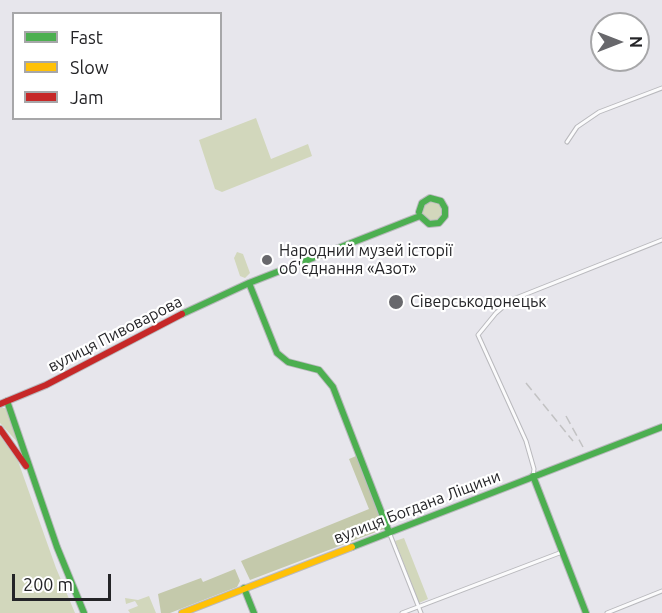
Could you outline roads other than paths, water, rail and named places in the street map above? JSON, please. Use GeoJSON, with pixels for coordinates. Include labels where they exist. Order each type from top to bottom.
{"type":"FeatureCollection","features":[{"type":"Feature","properties":{"kind":"street"},"geometry":{"type":"LineString","coordinates":[[567,142],[577,128],[599,112],[662,88]]}},
{"type":"Feature","properties":{"kind":"street"},"geometry":{"type":"LineString","coordinates":[[420,214],[429,224],[439,223],[445,216],[445,208],[441,201],[430,198],[422,203],[420,214],[412,219],[249,284],[277,353],[288,362],[319,370],[333,387],[421,613]]}},
{"type":"Feature","properties":{"kind":"street"},"geometry":{"type":"LineString","coordinates":[[586,613],[533,476],[534,469],[526,441],[478,335],[496,313],[511,300],[662,240]]}},
{"type":"Feature","properties":{"kind":"street","name":"вулиця Пивоварова"},"geometry":{"type":"LineString","coordinates":[[4,403],[46,386],[249,284]]}},
{"type":"Feature","properties":{"kind":"street"},"geometry":{"type":"LineString","coordinates":[[4,403],[84,613]]}},
{"type":"Feature","properties":{"kind":"street","name":"вулиця Богдана Ліщини"},"geometry":{"type":"LineString","coordinates":[[182,613],[662,427]]}},
{"type":"Feature","properties":{"kind":"street"},"geometry":{"type":"LineString","coordinates":[[0,429],[22,458],[33,480]]}},
{"type":"Feature","properties":{"kind":"street"},"geometry":{"type":"LineString","coordinates":[[402,613],[562,552]]}},
{"type":"Feature","properties":{"kind":"street"},"geometry":{"type":"LineString","coordinates":[[244,588],[254,613]]}},
{"type":"Feature","properties":{"kind":"street"},"geometry":{"type":"LineString","coordinates":[[607,613],[662,591]]}},
{"type":"Feature","properties":{"kind":"railway"},"geometry":{"type":"LineString","coordinates":[[526,383],[573,441]]}},
{"type":"Feature","properties":{"kind":"railway"},"geometry":{"type":"LineString","coordinates":[[566,416],[583,447]]}},
{"type":"Feature","properties":{"kind":"place","name":"Народний музей історії об'єднання «Азот»"},"geometry":{"type":"Point","coordinates":[267,260]}},
{"type":"Feature","properties":{"kind":"place","name":"Сіверськодонецьк"},"geometry":{"type":"Point","coordinates":[396,302]}}]}
